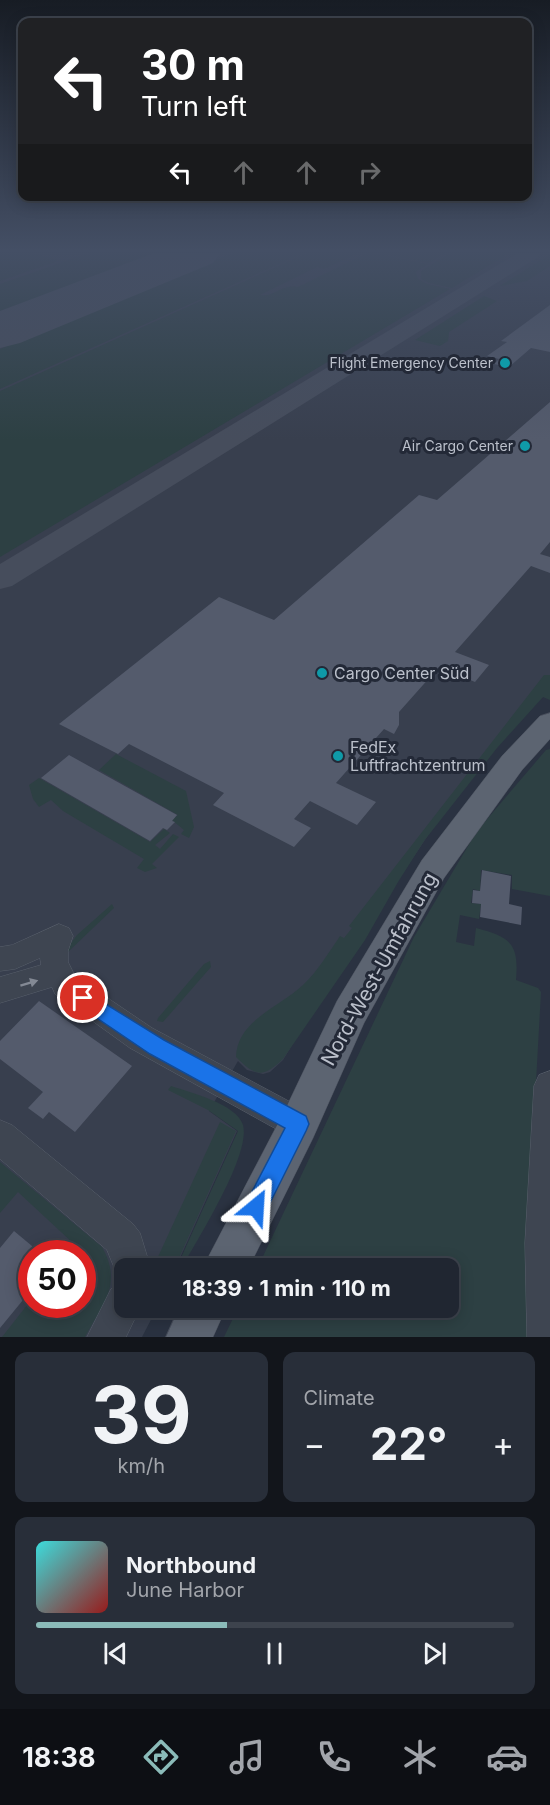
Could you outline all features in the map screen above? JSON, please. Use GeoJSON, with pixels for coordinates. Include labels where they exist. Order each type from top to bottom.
{"type":"FeatureCollection","features":[{"type":"Feature","properties":{"kind":"main road","name":"Nord-West-Umfahrung"},"geometry":{"type":"LineString","coordinates":[[230,1258],[299,1124],[350,1013],[433,869],[512,763],[550,724]]}},
{"type":"Feature","properties":{"kind":"main road"},"geometry":{"type":"LineString","coordinates":[[189,1337],[198,1318]]}},
{"type":"Feature","properties":{"kind":"street"},"geometry":{"type":"LineString","coordinates":[[0,959],[15,957],[59,936],[54,951],[58,973],[65,985],[141,1038],[299,1124]]}},
{"type":"Feature","properties":{"kind":"street"},"geometry":{"type":"LineString","coordinates":[[0,990],[58,973]]}},
{"type":"Feature","properties":{"kind":"street"},"geometry":{"type":"LineString","coordinates":[[546,1337],[543,1243],[550,1086]]}},
{"type":"Feature","properties":{"kind":"street"},"geometry":{"type":"LineString","coordinates":[[0,1137],[120,1237],[127,1246],[130,1258]]}},
{"type":"Feature","properties":{"kind":"street"},"geometry":{"type":"LineString","coordinates":[[106,1337],[116,1318]]}},
{"type":"Feature","properties":{"kind":"shaded area"},"geometry":{"type":"Polygon","coordinates":[[[0,315],[550,315],[550,695],[540,698],[458,790],[328,986],[283,1060],[270,1072],[263,1074],[247,1070],[238,1061],[209,1111],[237,1131],[180,1258],[114,1258],[114,1318],[152,1318],[142,1337],[0,1337],[0,315]]]}},
{"type":"Feature","properties":{"kind":"shaded area"},"geometry":{"type":"Polygon","coordinates":[[[82,315],[165,315],[0,389],[0,349],[82,315]]]}},
{"type":"Feature","properties":{"kind":"shaded area"},"geometry":{"type":"Polygon","coordinates":[[[168,315],[406,315],[0,557],[0,391],[168,315]]]}},
{"type":"Feature","properties":{"kind":"shaded area"},"geometry":{"type":"Polygon","coordinates":[[[454,315],[475,315],[449,332],[448,341],[440,346],[415,340],[454,315]]]}},
{"type":"Feature","properties":{"kind":"shaded area"},"geometry":{"type":"Polygon","coordinates":[[[544,675],[550,675],[550,700],[543,697],[497,748],[424,841],[365,940],[283,1059],[265,1072],[259,1073],[249,1068],[236,1057],[238,1044],[244,1033],[261,1015],[303,985],[340,936],[344,938],[352,928],[349,926],[544,675]]]}},
{"type":"Feature","properties":{"kind":"shaded area"},"geometry":{"type":"Polygon","coordinates":[[[550,749],[550,896],[512,889],[512,875],[481,870],[480,891],[473,889],[471,903],[481,904],[479,919],[460,915],[456,942],[474,946],[476,928],[505,939],[514,950],[516,980],[538,988],[541,992],[529,1208],[533,1337],[224,1337],[233,1318],[459,1318],[459,1258],[262,1258],[414,937],[477,831],[546,750],[550,749]]]}},
{"type":"Feature","properties":{"kind":"shaded area"},"geometry":{"type":"Polygon","coordinates":[[[116,754],[186,791],[194,827],[189,838],[181,834],[184,830],[172,820],[178,815],[99,770],[116,754]]]}},
{"type":"Feature","properties":{"kind":"shaded area"},"geometry":{"type":"Polygon","coordinates":[[[39,778],[150,842],[164,829],[170,833],[155,845],[160,849],[173,834],[179,837],[152,864],[157,868],[145,872],[137,868],[144,859],[63,811],[51,800],[39,807],[33,799],[29,785],[39,778]]]}},
{"type":"Feature","properties":{"kind":"shaded area"},"geometry":{"type":"Polygon","coordinates":[[[112,904],[114,908],[68,952],[66,950],[77,935],[112,904]]]}},
{"type":"Feature","properties":{"kind":"shaded area"},"geometry":{"type":"Polygon","coordinates":[[[210,961],[211,967],[163,1022],[157,1021],[204,964],[210,961]]]}},
{"type":"Feature","properties":{"kind":"shaded area"},"geometry":{"type":"Polygon","coordinates":[[[171,1086],[222,1105],[232,1111],[243,1125],[239,1156],[231,1176],[187,1258],[181,1258],[238,1131],[208,1110],[168,1090],[171,1086]]]}},
{"type":"Feature","properties":{"kind":"shaded area"},"geometry":{"type":"Polygon","coordinates":[[[220,1122],[236,1131],[179,1258],[157,1258],[220,1122]]]}},
{"type":"Feature","properties":{"kind":"shaded area"},"geometry":{"type":"Polygon","coordinates":[[[0,1162],[94,1240],[70,1240],[18,1192],[0,1213],[0,1162]]]}},
{"type":"Feature","properties":{"kind":"shaded area"},"geometry":{"type":"Polygon","coordinates":[[[96,1242],[102,1247],[111,1272],[111,1283],[104,1304],[96,1318],[96,1242]]]}},
{"type":"Feature","properties":{"kind":"shaded area"},"geometry":{"type":"Polygon","coordinates":[[[18,1317],[96,1318],[85,1337],[2,1337],[18,1317]]]}},
{"type":"Feature","properties":{"kind":"building"},"geometry":{"type":"Polygon","coordinates":[[[536,315],[550,315],[550,352],[531,348],[509,367],[494,364],[499,359],[487,356],[507,342],[501,341],[536,315]]]}},
{"type":"Feature","properties":{"kind":"building","name":"Cargo Center Süd"},"geometry":{"type":"Polygon","coordinates":[[[550,402],[550,542],[540,554],[550,557],[550,573],[531,566],[455,652],[489,665],[475,682],[439,667],[399,712],[399,725],[394,734],[384,729],[336,783],[376,802],[357,825],[310,801],[294,819],[311,828],[294,847],[213,805],[224,793],[129,744],[118,754],[59,724],[219,597],[274,620],[419,495],[437,500],[550,402]]]}},
{"type":"Feature","properties":{"kind":"building"},"geometry":{"type":"Polygon","coordinates":[[[69,755],[177,815],[172,821],[175,822],[167,830],[163,828],[150,841],[41,778],[69,755]]]}},
{"type":"Feature","properties":{"kind":"building"},"geometry":{"type":"Polygon","coordinates":[[[482,870],[511,876],[509,904],[522,907],[521,925],[480,917],[481,904],[472,903],[473,890],[480,891],[482,870]]]}},
{"type":"Feature","properties":{"kind":"building"},"geometry":{"type":"Polygon","coordinates":[[[39,1001],[132,1066],[75,1132],[49,1112],[43,1119],[28,1108],[43,1092],[0,1059],[0,1041],[39,1001]]]}},
{"type":"Feature","properties":{"kind":"building"},"geometry":{"type":"Polygon","coordinates":[[[14,1231],[25,1240],[18,1240],[18,1306],[0,1328],[0,1248],[14,1231]]]}},
{"type":"Feature","properties":{"kind":"taxiway"},"geometry":{"type":"LineString","coordinates":[[0,324],[28,315]]}},
{"type":"Feature","properties":{"kind":"taxiway"},"geometry":{"type":"LineString","coordinates":[[0,579],[429,315]]}},
{"type":"Feature","properties":{"kind":"runway"},"geometry":{"type":"LineString","coordinates":[[0,331],[39,315]]}},
{"type":"Feature","properties":{"kind":"place","name":"Flight Emergency Center"},"geometry":{"type":"Point","coordinates":[505,363]}},
{"type":"Feature","properties":{"kind":"place","name":"Air Cargo Center"},"geometry":{"type":"Point","coordinates":[525,446]}},
{"type":"Feature","properties":{"kind":"place","name":"Cargo Center Süd"},"geometry":{"type":"Point","coordinates":[322,673]}},
{"type":"Feature","properties":{"kind":"place","name":"FedEx Luftfrachtzentrum"},"geometry":{"type":"Point","coordinates":[338,756]}},
{"type":"Feature","properties":{"kind":"route"},"geometry":{"type":"LineString","coordinates":[[83,998],[141,1038],[299,1124],[256,1207]]}}]}
